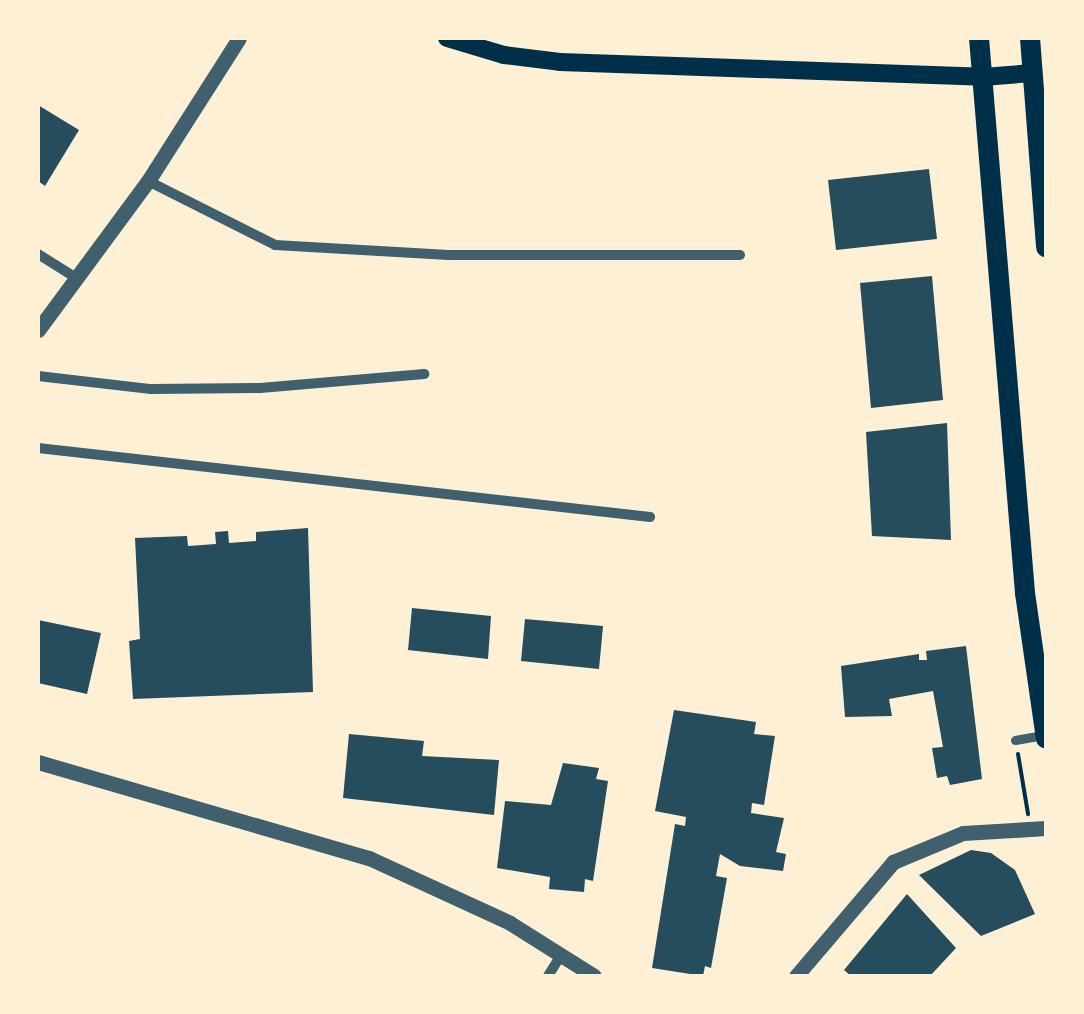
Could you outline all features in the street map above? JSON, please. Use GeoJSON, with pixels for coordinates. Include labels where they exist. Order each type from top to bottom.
{"type":"FeatureCollection","features":[{"type":"Feature","properties":{"kind":"main road"},"geometry":{"type":"LineString","coordinates":[[447,38],[504,55],[560,62],[982,77],[1040,72]]}},
{"type":"Feature","properties":{"kind":"main road"},"geometry":{"type":"LineString","coordinates":[[979,38],[1025,594],[1046,736]]}},
{"type":"Feature","properties":{"kind":"main road"},"geometry":{"type":"LineString","coordinates":[[1030,38],[1040,72],[1046,247]]}},
{"type":"Feature","properties":{"kind":"street"},"geometry":{"type":"LineString","coordinates":[[38,330],[72,276],[148,181],[238,38]]}},
{"type":"Feature","properties":{"kind":"street"},"geometry":{"type":"LineString","coordinates":[[148,181],[276,245],[449,254],[740,256]]}},
{"type":"Feature","properties":{"kind":"street"},"geometry":{"type":"LineString","coordinates":[[38,254],[72,276]]}},
{"type":"Feature","properties":{"kind":"street"},"geometry":{"type":"LineString","coordinates":[[38,376],[151,389],[242,388],[424,374]]}},
{"type":"Feature","properties":{"kind":"street"},"geometry":{"type":"LineString","coordinates":[[38,448],[650,517]]}},
{"type":"Feature","properties":{"kind":"street"},"geometry":{"type":"LineString","coordinates":[[1016,740],[1046,736]]}},
{"type":"Feature","properties":{"kind":"street"},"geometry":{"type":"LineString","coordinates":[[38,762],[142,788],[369,858],[562,954],[594,976]]}},
{"type":"Feature","properties":{"kind":"street"},"geometry":{"type":"LineString","coordinates":[[796,976],[893,862],[962,834],[1038,828]]}},
{"type":"Feature","properties":{"kind":"street"},"geometry":{"type":"LineString","coordinates":[[548,976],[562,954]]}},
{"type":"Feature","properties":{"kind":"path"},"geometry":{"type":"LineString","coordinates":[[1020,768],[1038,828]]}},
{"type":"Feature","properties":{"kind":"building"},"geometry":{"type":"Polygon","coordinates":[[[38,105],[79,130],[45,186],[38,181],[38,105]]]}},
{"type":"Feature","properties":{"kind":"building"},"geometry":{"type":"Polygon","coordinates":[[[929,169],[937,239],[836,250],[828,180],[929,169]]]}},
{"type":"Feature","properties":{"kind":"building"},"geometry":{"type":"Polygon","coordinates":[[[932,276],[943,400],[871,408],[860,283],[932,276]]]}},
{"type":"Feature","properties":{"kind":"building"},"geometry":{"type":"Polygon","coordinates":[[[947,423],[951,540],[872,536],[866,432],[947,423]]]}},
{"type":"Feature","properties":{"kind":"building"},"geometry":{"type":"Polygon","coordinates":[[[308,528],[313,692],[133,699],[129,641],[140,639],[135,538],[187,536],[188,546],[216,544],[215,532],[228,531],[229,543],[256,541],[256,532],[308,528]]]}},
{"type":"Feature","properties":{"kind":"building"},"geometry":{"type":"Polygon","coordinates":[[[412,608],[491,616],[488,659],[408,650],[412,608]]]}},
{"type":"Feature","properties":{"kind":"building"},"geometry":{"type":"Polygon","coordinates":[[[525,619],[603,626],[599,669],[521,661],[525,619]]]}},
{"type":"Feature","properties":{"kind":"building"},"geometry":{"type":"Polygon","coordinates":[[[38,620],[101,633],[87,694],[38,683],[38,620]]]}},
{"type":"Feature","properties":{"kind":"building"},"geometry":{"type":"Polygon","coordinates":[[[966,646],[982,779],[950,785],[947,776],[937,778],[932,748],[943,747],[933,691],[889,699],[892,716],[845,717],[841,666],[919,654],[919,660],[927,660],[926,651],[966,646]]]}},
{"type":"Feature","properties":{"kind":"building"},"geometry":{"type":"Polygon","coordinates":[[[674,710],[756,722],[754,734],[775,736],[764,805],[752,803],[751,813],[784,818],[776,852],[786,854],[783,871],[740,866],[720,854],[716,876],[727,878],[711,968],[705,966],[703,976],[652,968],[675,824],[685,826],[686,817],[655,811],[674,710]]]}},
{"type":"Feature","properties":{"kind":"building"},"geometry":{"type":"Polygon","coordinates":[[[349,734],[424,741],[422,756],[499,760],[494,815],[343,798],[349,734]]]}},
{"type":"Feature","properties":{"kind":"building"},"geometry":{"type":"Polygon","coordinates":[[[563,763],[599,768],[596,779],[608,781],[593,881],[585,879],[584,892],[549,889],[550,877],[497,868],[505,801],[551,805],[563,763]]]}},
{"type":"Feature","properties":{"kind":"building"},"geometry":{"type":"Polygon","coordinates":[[[971,850],[991,853],[1015,870],[1035,914],[981,936],[919,875],[971,850]]]}},
{"type":"Feature","properties":{"kind":"building"},"geometry":{"type":"Polygon","coordinates":[[[907,894],[956,948],[930,976],[851,976],[844,970],[907,894]]]}}]}
